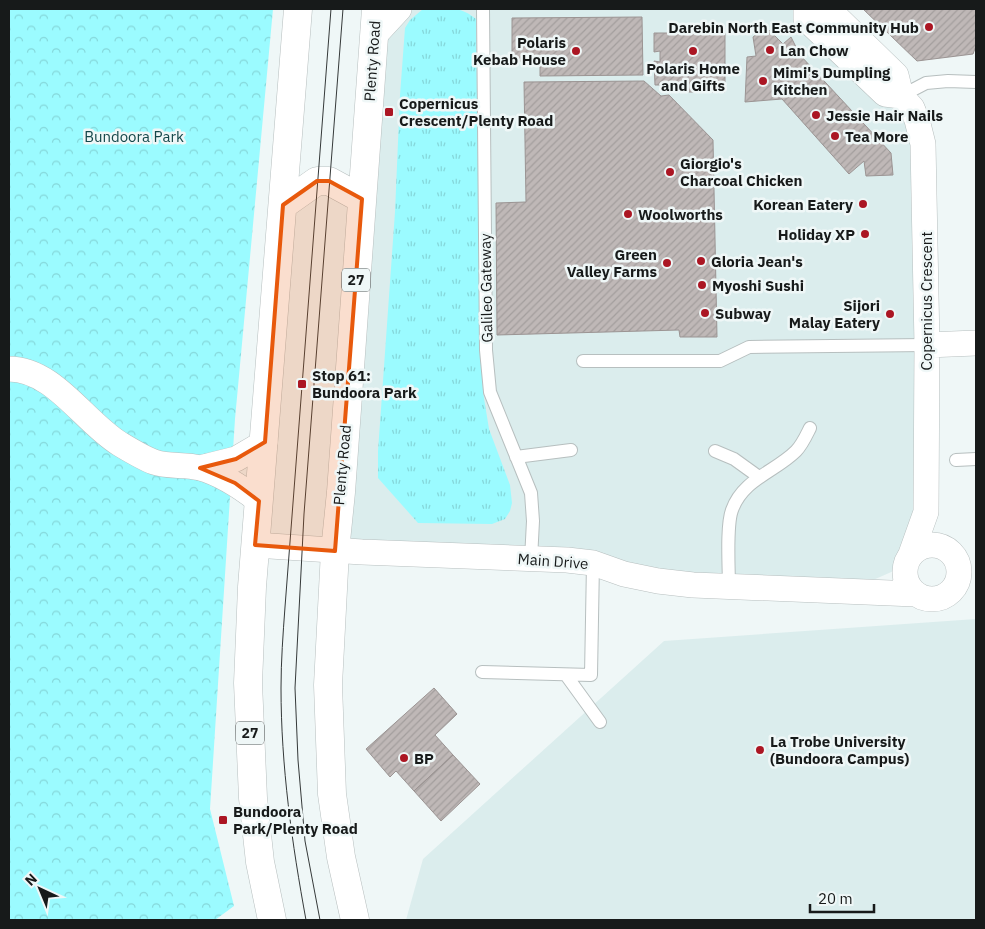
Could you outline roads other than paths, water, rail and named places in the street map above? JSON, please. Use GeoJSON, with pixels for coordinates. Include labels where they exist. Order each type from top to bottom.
{"type":"FeatureCollection","features":[{"type":"Feature","properties":{"kind":"highway","name":"27"},"geometry":{"type":"LineString","coordinates":[[272,920],[260,862],[253,798],[248,683],[255,545],[265,442],[298,9]]}},
{"type":"Feature","properties":{"kind":"highway","name":"Plenty Road"},"geometry":{"type":"LineString","coordinates":[[355,920],[341,857],[332,794],[328,685],[335,551],[376,9]]}},
{"type":"Feature","properties":{"kind":"highway"},"geometry":{"type":"LineString","coordinates":[[283,205],[317,181],[329,180],[362,199]]}},
{"type":"Feature","properties":{"kind":"street"},"geometry":{"type":"LineString","coordinates":[[374,36],[399,9]]}},
{"type":"Feature","properties":{"kind":"street"},"geometry":{"type":"LineString","coordinates":[[806,9],[806,19],[885,94],[901,96]]}},
{"type":"Feature","properties":{"kind":"street","name":"Copernicus Crescent"},"geometry":{"type":"LineString","coordinates":[[828,9],[896,75],[901,96],[912,108],[917,120],[923,144],[927,345],[926,512],[908,560]]}},
{"type":"Feature","properties":{"kind":"street"},"geometry":{"type":"LineString","coordinates":[[927,345],[976,343]]}},
{"type":"Feature","properties":{"kind":"street"},"geometry":{"type":"LineString","coordinates":[[9,369],[17,369],[47,380],[101,430],[128,448],[155,462],[200,468],[235,483],[259,501]]}},
{"type":"Feature","properties":{"kind":"street"},"geometry":{"type":"LineString","coordinates":[[200,468],[236,459],[265,442]]}},
{"type":"Feature","properties":{"kind":"street","name":"Copernicus Crescent"},"geometry":{"type":"LineString","coordinates":[[926,512],[958,557]]}},
{"type":"Feature","properties":{"kind":"street","name":"Main Drive"},"geometry":{"type":"LineString","coordinates":[[255,545],[335,551],[567,560],[593,563],[624,574],[658,581],[729,587],[915,594]]}},
{"type":"Feature","properties":{"kind":"street"},"geometry":{"type":"LineString","coordinates":[[934,545],[958,557],[959,571],[966,585],[943,598],[923,599],[908,587],[905,578],[908,560],[924,546],[934,545]]}},
{"type":"Feature","properties":{"kind":"street","name":"Main Drive"},"geometry":{"type":"LineString","coordinates":[[848,591],[908,560]]}},
{"type":"Feature","properties":{"kind":"lane","name":"Galileo Gateway"},"geometry":{"type":"LineString","coordinates":[[483,9],[486,350],[490,392],[530,493],[534,521],[531,558]]}},
{"type":"Feature","properties":{"kind":"lane"},"geometry":{"type":"LineString","coordinates":[[901,96],[926,83],[948,81],[976,82]]}},
{"type":"Feature","properties":{"kind":"lane"},"geometry":{"type":"LineString","coordinates":[[583,361],[720,360],[749,347],[927,345]]}},
{"type":"Feature","properties":{"kind":"lane"},"geometry":{"type":"LineString","coordinates":[[729,587],[731,511],[737,499],[759,477],[797,450],[810,428]]}},
{"type":"Feature","properties":{"kind":"lane"},"geometry":{"type":"LineString","coordinates":[[516,457],[571,450]]}},
{"type":"Feature","properties":{"kind":"lane"},"geometry":{"type":"LineString","coordinates":[[715,451],[734,459],[759,477]]}},
{"type":"Feature","properties":{"kind":"lane"},"geometry":{"type":"LineString","coordinates":[[956,460],[976,459]]}},
{"type":"Feature","properties":{"kind":"lane"},"geometry":{"type":"LineString","coordinates":[[482,672],[591,675],[593,563]]}},
{"type":"Feature","properties":{"kind":"lane"},"geometry":{"type":"LineString","coordinates":[[566,675],[600,722]]}},
{"type":"Feature","properties":{"kind":"tram line"},"geometry":{"type":"LineString","coordinates":[[306,920],[296,863],[285,776],[281,668],[331,9]]}},
{"type":"Feature","properties":{"kind":"tram line"},"geometry":{"type":"LineString","coordinates":[[320,920],[305,841],[298,760],[295,688],[304,514],[343,9]]}},
{"type":"Feature","properties":{"kind":"place","name":"Darebin North East Community Hub"},"geometry":{"type":"Point","coordinates":[929,27]}},
{"type":"Feature","properties":{"kind":"place","name":"Lan Chow"},"geometry":{"type":"Point","coordinates":[770,50]}},
{"type":"Feature","properties":{"kind":"place","name":"Polaris Kebab House"},"geometry":{"type":"Point","coordinates":[576,51]}},
{"type":"Feature","properties":{"kind":"place","name":"Polaris Home and Gifts"},"geometry":{"type":"Point","coordinates":[693,51]}},
{"type":"Feature","properties":{"kind":"place","name":"Mimi's Dumpling Kitchen"},"geometry":{"type":"Point","coordinates":[763,81]}},
{"type":"Feature","properties":{"kind":"place","name":"Copernicus Crescent/Plenty Road"},"geometry":{"type":"Point","coordinates":[389,112]}},
{"type":"Feature","properties":{"kind":"place","name":"Jessie Hair Nails"},"geometry":{"type":"Point","coordinates":[816,115]}},
{"type":"Feature","properties":{"kind":"place","name":"Tea More"},"geometry":{"type":"Point","coordinates":[835,136]}},
{"type":"Feature","properties":{"kind":"place","name":"Giorgio's Charcoal Chicken"},"geometry":{"type":"Point","coordinates":[670,172]}},
{"type":"Feature","properties":{"kind":"place","name":"Korean Eatery"},"geometry":{"type":"Point","coordinates":[863,204]}},
{"type":"Feature","properties":{"kind":"place","name":"Woolworths"},"geometry":{"type":"Point","coordinates":[628,214]}},
{"type":"Feature","properties":{"kind":"place","name":"Holiday XP"},"geometry":{"type":"Point","coordinates":[865,234]}},
{"type":"Feature","properties":{"kind":"place","name":"Gloria Jean's"},"geometry":{"type":"Point","coordinates":[701,261]}},
{"type":"Feature","properties":{"kind":"place","name":"Green Valley Farms"},"geometry":{"type":"Point","coordinates":[667,263]}},
{"type":"Feature","properties":{"kind":"place","name":"Myoshi Sushi"},"geometry":{"type":"Point","coordinates":[702,285]}},
{"type":"Feature","properties":{"kind":"place","name":"Subway"},"geometry":{"type":"Point","coordinates":[705,313]}},
{"type":"Feature","properties":{"kind":"place","name":"Sijori Malay Eatery"},"geometry":{"type":"Point","coordinates":[890,314]}},
{"type":"Feature","properties":{"kind":"place","name":"Stop 61: Bundoora Park"},"geometry":{"type":"Point","coordinates":[302,384]}},
{"type":"Feature","properties":{"kind":"place","name":"La Trobe University (Bundoora Campus)"},"geometry":{"type":"Point","coordinates":[760,750]}},
{"type":"Feature","properties":{"kind":"place","name":"BP"},"geometry":{"type":"Point","coordinates":[404,758]}},
{"type":"Feature","properties":{"kind":"place","name":"Bundoora Park/Plenty Road"},"geometry":{"type":"Point","coordinates":[223,820]}},
{"type":"Feature","properties":{"kind":"park label","name":"Bundoora Park"},"geometry":{"type":"Point","coordinates":[134,136]}}]}
